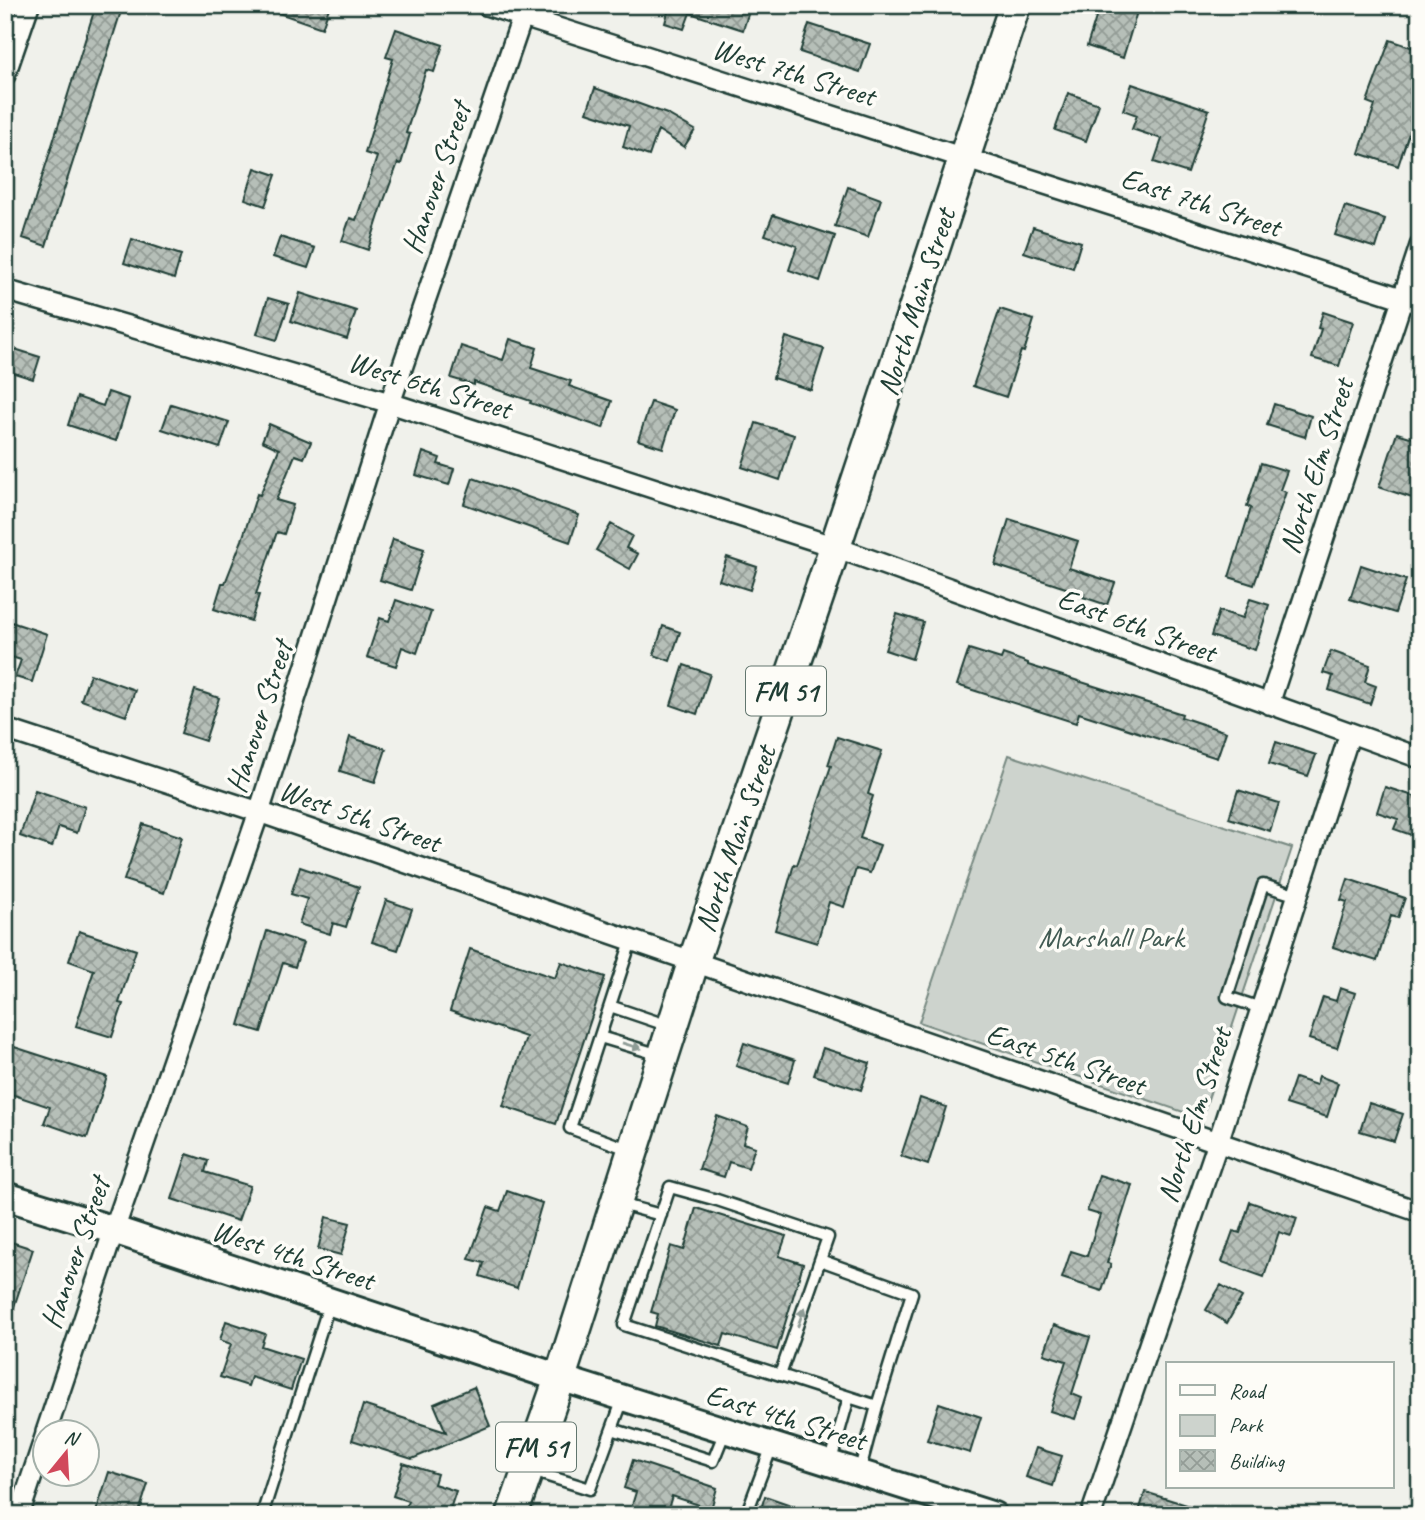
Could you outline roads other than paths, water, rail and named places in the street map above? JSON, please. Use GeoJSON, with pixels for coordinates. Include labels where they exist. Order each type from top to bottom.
{"type":"FeatureCollection","features":[{"type":"Feature","properties":{"kind":"main road","name":"North Main Street"},"geometry":{"type":"LineString","coordinates":[[512,1515],[560,1378],[693,963],[1015,5]]}},
{"type":"Feature","properties":{"kind":"main road","name":"West 4th Street"},"geometry":{"type":"LineString","coordinates":[[5,1196],[560,1378]]}},
{"type":"Feature","properties":{"kind":"street"},"geometry":{"type":"LineString","coordinates":[[5,75],[29,5]]}},
{"type":"Feature","properties":{"kind":"street","name":"West 7th Street"},"geometry":{"type":"LineString","coordinates":[[486,5],[964,157]]}},
{"type":"Feature","properties":{"kind":"street","name":"Hanover Street"},"geometry":{"type":"LineString","coordinates":[[51,1418],[259,812],[390,403],[522,18]]}},
{"type":"Feature","properties":{"kind":"street","name":"East 7th Street"},"geometry":{"type":"LineString","coordinates":[[964,157],[1411,301]]}},
{"type":"Feature","properties":{"kind":"street","name":"North Elm Street"},"geometry":{"type":"LineString","coordinates":[[1269,704],[1411,301],[1420,246]]}},
{"type":"Feature","properties":{"kind":"street","name":"West 6th Street"},"geometry":{"type":"LineString","coordinates":[[5,290],[390,403],[835,547]]}},
{"type":"Feature","properties":{"kind":"street","name":"East 6th Street"},"geometry":{"type":"LineString","coordinates":[[835,547],[1420,758]]}},
{"type":"Feature","properties":{"kind":"street","name":"West 5th Street"},"geometry":{"type":"LineString","coordinates":[[5,729],[259,812],[693,963]]}},
{"type":"Feature","properties":{"kind":"street","name":"North Elm Street"},"geometry":{"type":"LineString","coordinates":[[1091,1515],[1218,1142],[1350,733]]}},
{"type":"Feature","properties":{"kind":"street","name":"East 5th Street"},"geometry":{"type":"LineString","coordinates":[[693,963],[1420,1212]]}},
{"type":"Feature","properties":{"kind":"street","name":"East 4th Street"},"geometry":{"type":"LineString","coordinates":[[560,1378],[994,1515]]}},
{"type":"Feature","properties":{"kind":"street","name":"Hanover Street"},"geometry":{"type":"LineString","coordinates":[[19,1515],[32,1476]]}},
{"type":"Feature","properties":{"kind":"lane"},"geometry":{"type":"LineString","coordinates":[[1261,1008],[1227,997],[1263,885],[1298,896]]}},
{"type":"Feature","properties":{"kind":"lane"},"geometry":{"type":"LineString","coordinates":[[631,941],[570,1128],[633,1151]]}},
{"type":"Feature","properties":{"kind":"lane"},"geometry":{"type":"LineString","coordinates":[[610,1006],[673,1027]]}},
{"type":"Feature","properties":{"kind":"lane"},"geometry":{"type":"LineString","coordinates":[[600,1037],[663,1056]]}},
{"type":"Feature","properties":{"kind":"lane"},"geometry":{"type":"LineString","coordinates":[[780,1375],[828,1237],[670,1187],[624,1325],[780,1375],[877,1406]]}},
{"type":"Feature","properties":{"kind":"lane"},"geometry":{"type":"LineString","coordinates":[[616,1203],[661,1215]]}},
{"type":"Feature","properties":{"kind":"lane"},"geometry":{"type":"LineString","coordinates":[[820,1259],[912,1293],[859,1473]]}},
{"type":"Feature","properties":{"kind":"lane"},"geometry":{"type":"LineString","coordinates":[[264,1514],[330,1302]]}},
{"type":"Feature","properties":{"kind":"lane"},"geometry":{"type":"LineString","coordinates":[[830,1464],[849,1397]]}},
{"type":"Feature","properties":{"kind":"lane"},"geometry":{"type":"LineString","coordinates":[[528,1470],[590,1489],[623,1398]]}},
{"type":"Feature","properties":{"kind":"lane"},"geometry":{"type":"LineString","coordinates":[[612,1429],[713,1461],[726,1431]]}},
{"type":"Feature","properties":{"kind":"lane"},"geometry":{"type":"LineString","coordinates":[[746,1515],[772,1446]]}},
{"type":"Feature","properties":{"kind":"park label","name":"Marshall Park"},"geometry":{"type":"Point","coordinates":[1111,937]}}]}
